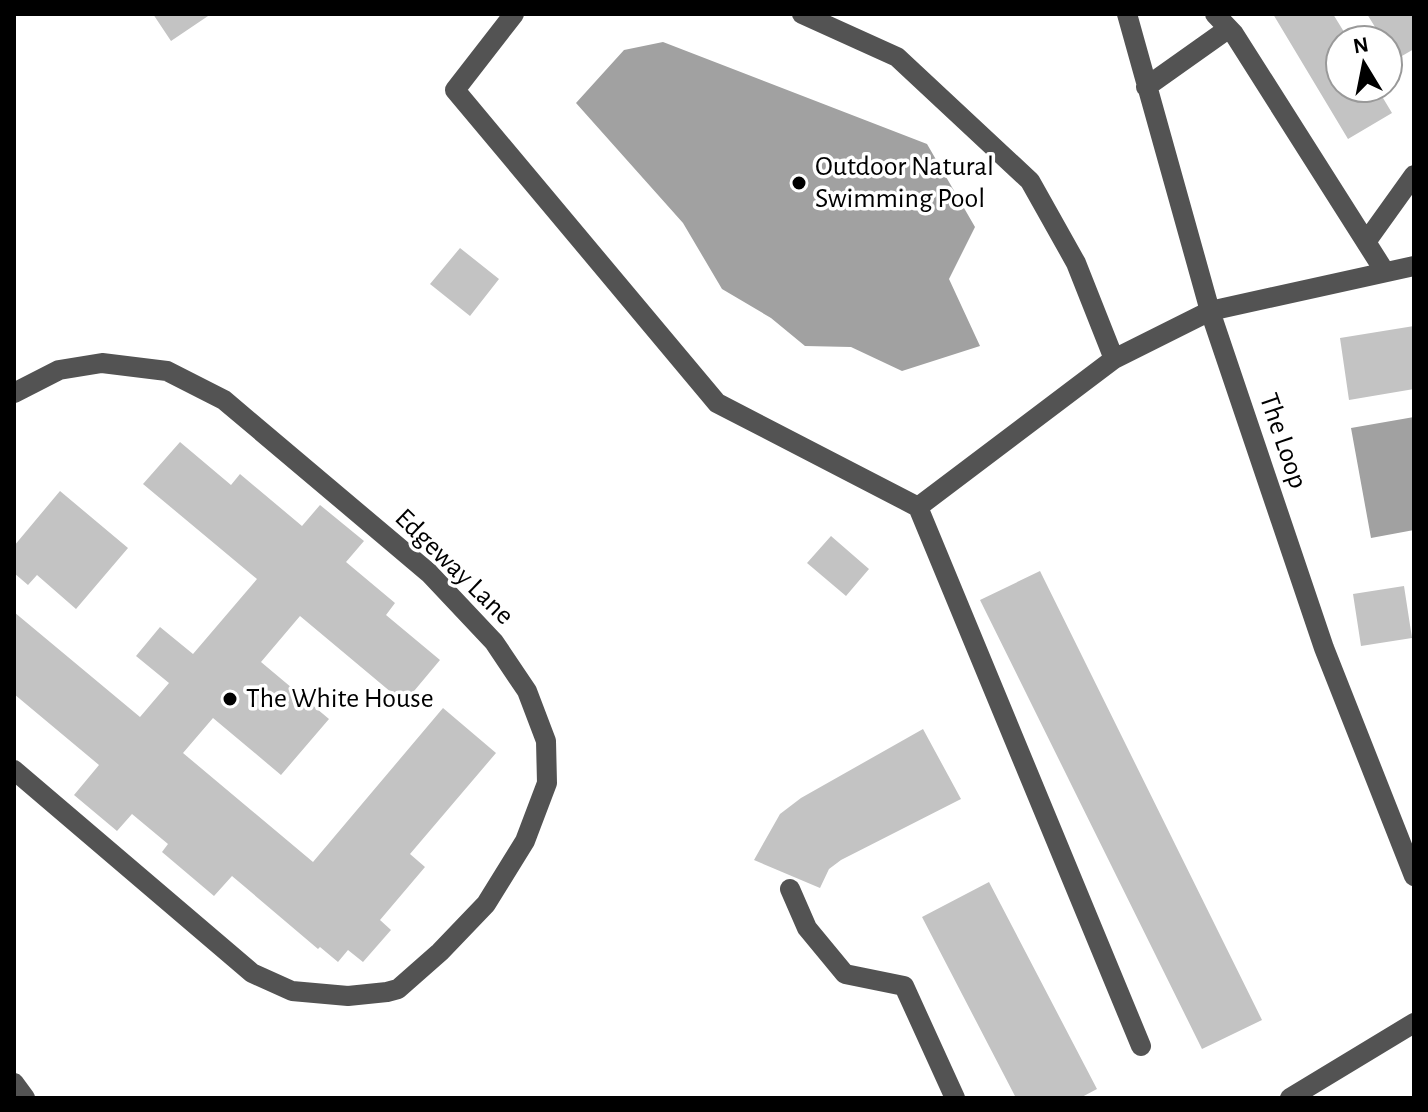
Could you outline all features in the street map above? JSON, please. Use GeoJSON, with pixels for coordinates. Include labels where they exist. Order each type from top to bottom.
{"type":"FeatureCollection","features":[{"type":"Feature","properties":{"kind":"lane"},"geometry":{"type":"LineString","coordinates":[[514,14],[455,90],[717,403],[918,507],[1141,1046]]}},
{"type":"Feature","properties":{"kind":"lane"},"geometry":{"type":"LineString","coordinates":[[802,14],[897,57],[1030,181],[1076,263],[1114,359]]}},
{"type":"Feature","properties":{"kind":"lane","name":"The Loop"},"geometry":{"type":"LineString","coordinates":[[1127,14],[1210,311],[1324,648],[1414,876]]}},
{"type":"Feature","properties":{"kind":"lane"},"geometry":{"type":"LineString","coordinates":[[1215,14],[1234,34],[1385,272]]}},
{"type":"Feature","properties":{"kind":"lane"},"geometry":{"type":"LineString","coordinates":[[1146,87],[1225,31],[1230,31]]}},
{"type":"Feature","properties":{"kind":"lane"},"geometry":{"type":"LineString","coordinates":[[1366,242],[1414,175]]}},
{"type":"Feature","properties":{"kind":"lane"},"geometry":{"type":"LineString","coordinates":[[918,507],[1114,359],[1210,311],[1414,266]]}},
{"type":"Feature","properties":{"kind":"lane","name":"Edgeway Lane"},"geometry":{"type":"LineString","coordinates":[[14,393],[59,370],[102,363],[167,371],[224,400],[429,573],[494,642],[527,691],[546,741],[547,783],[525,841],[486,904],[440,952],[398,989],[348,996],[292,991],[252,973],[14,770]]}},
{"type":"Feature","properties":{"kind":"lane"},"geometry":{"type":"LineString","coordinates":[[790,889],[807,928],[845,974],[904,986],[955,1098]]}},
{"type":"Feature","properties":{"kind":"lane"},"geometry":{"type":"LineString","coordinates":[[1290,1098],[1414,1023]]}},
{"type":"Feature","properties":{"kind":"lane"},"geometry":{"type":"LineString","coordinates":[[14,1083],[25,1098]]}},
{"type":"Feature","properties":{"kind":"shaded area","name":"Outdoor Natural Swimming Pool"},"geometry":{"type":"Polygon","coordinates":[[[663,42],[927,144],[975,227],[949,279],[980,346],[902,371],[851,347],[805,346],[771,318],[722,289],[683,223],[576,103],[624,50],[663,42]]]}},
{"type":"Feature","properties":{"kind":"shaded area"},"geometry":{"type":"Polygon","coordinates":[[[1414,417],[1414,530],[1371,538],[1351,428],[1414,417]]]}},
{"type":"Feature","properties":{"kind":"building"},"geometry":{"type":"Polygon","coordinates":[[[153,14],[211,14],[171,41],[153,14]]]}},
{"type":"Feature","properties":{"kind":"building"},"geometry":{"type":"Polygon","coordinates":[[[1273,14],[1333,14],[1339,24],[1324,24],[1324,99],[1273,14]]]}},
{"type":"Feature","properties":{"kind":"building"},"geometry":{"type":"Polygon","coordinates":[[[1367,14],[1414,14],[1414,49],[1404,55],[1404,24],[1373,24],[1367,14]]]}},
{"type":"Feature","properties":{"kind":"building"},"geometry":{"type":"Polygon","coordinates":[[[1327,104],[1387,104],[1392,113],[1348,139],[1327,104]]]}},
{"type":"Feature","properties":{"kind":"building"},"geometry":{"type":"Polygon","coordinates":[[[460,248],[499,279],[470,316],[430,284],[460,248]]]}},
{"type":"Feature","properties":{"kind":"building"},"geometry":{"type":"Polygon","coordinates":[[[1414,326],[1414,389],[1349,400],[1340,338],[1414,326]]]}},
{"type":"Feature","properties":{"kind":"building","name":"The White House"},"geometry":{"type":"Polygon","coordinates":[[[180,442],[231,485],[240,474],[302,526],[320,505],[364,541],[346,562],[395,603],[386,615],[440,660],[404,703],[300,616],[261,662],[329,719],[281,775],[213,718],[183,753],[313,862],[443,708],[496,753],[410,854],[425,867],[380,920],[391,930],[363,962],[348,950],[338,962],[320,947],[318,949],[232,876],[214,896],[162,852],[168,844],[132,814],[117,831],[74,795],[99,765],[14,694],[14,612],[140,717],[169,683],[136,656],[160,627],[193,654],[257,579],[143,484],[180,442]]]}},
{"type":"Feature","properties":{"kind":"building"},"geometry":{"type":"Polygon","coordinates":[[[60,491],[128,548],[76,609],[37,575],[28,585],[14,573],[14,546],[60,491]]]}},
{"type":"Feature","properties":{"kind":"building"},"geometry":{"type":"Polygon","coordinates":[[[831,536],[869,569],[846,596],[807,563],[831,536]]]}},
{"type":"Feature","properties":{"kind":"building"},"geometry":{"type":"Polygon","coordinates":[[[1040,571],[1262,1020],[1202,1049],[980,600],[1040,571]]]}},
{"type":"Feature","properties":{"kind":"building"},"geometry":{"type":"Polygon","coordinates":[[[1404,586],[1412,638],[1361,646],[1353,594],[1404,586]]]}},
{"type":"Feature","properties":{"kind":"building"},"geometry":{"type":"Polygon","coordinates":[[[923,729],[961,799],[841,860],[829,869],[820,888],[754,860],[780,814],[801,798],[923,729]]]}},
{"type":"Feature","properties":{"kind":"building"},"geometry":{"type":"Polygon","coordinates":[[[989,882],[1097,1089],[1080,1098],[1016,1098],[922,917],[989,882]]]}},
{"type":"Feature","properties":{"kind":"place","name":"Outdoor Natural Swimming Pool"},"geometry":{"type":"Point","coordinates":[799,183]}},
{"type":"Feature","properties":{"kind":"place","name":"The White House"},"geometry":{"type":"Point","coordinates":[230,699]}}]}
